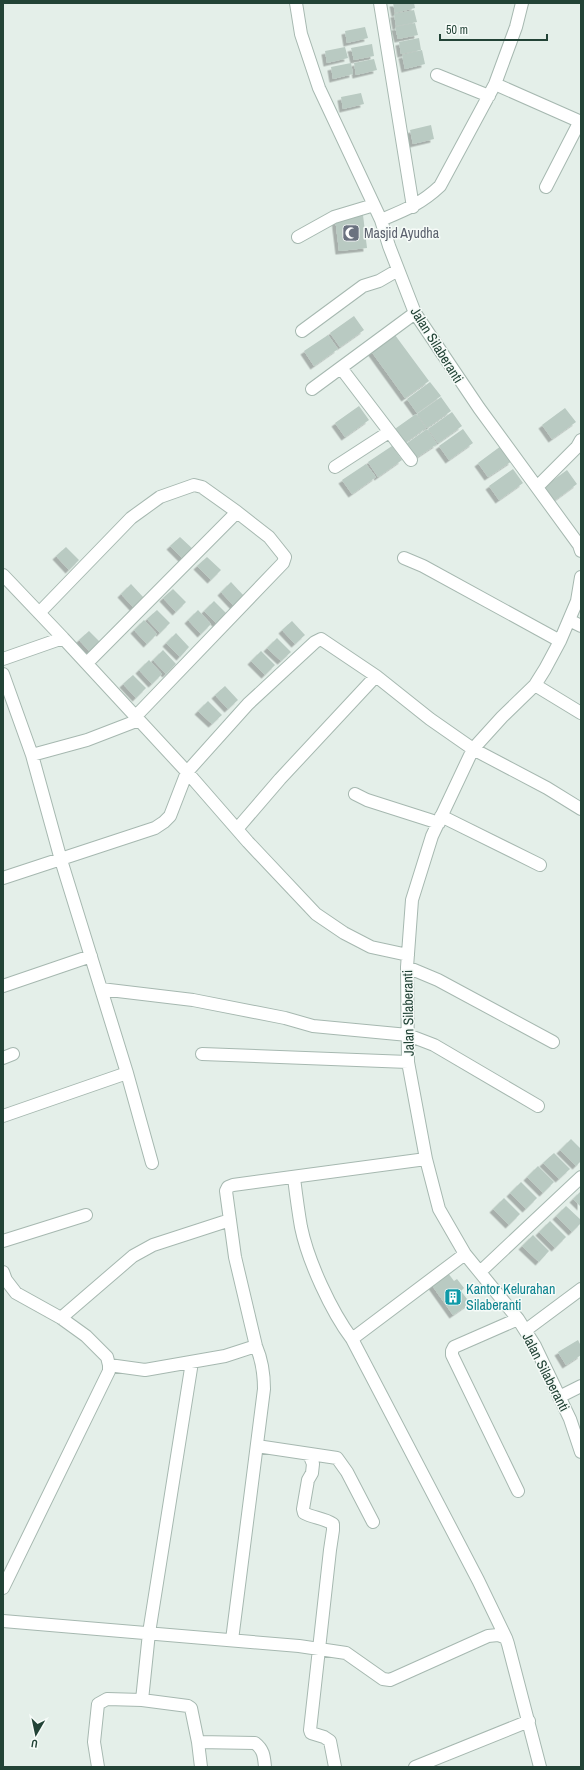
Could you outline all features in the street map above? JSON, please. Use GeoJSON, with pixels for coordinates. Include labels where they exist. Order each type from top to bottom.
{"type":"FeatureCollection","features":[{"type":"Feature","properties":{"kind":"street","name":"Jalan Silaberanti"},"geometry":{"type":"LineString","coordinates":[[296,3],[301,34],[319,88],[381,220],[415,314],[479,408],[579,545],[581,551]]}},
{"type":"Feature","properties":{"kind":"street"},"geometry":{"type":"LineString","coordinates":[[380,3],[413,207]]}},
{"type":"Feature","properties":{"kind":"street"},"geometry":{"type":"LineString","coordinates":[[381,220],[413,207],[427,198],[440,186],[496,84],[516,27],[522,3]]}},
{"type":"Feature","properties":{"kind":"street"},"geometry":{"type":"LineString","coordinates":[[437,75],[489,96]]}},
{"type":"Feature","properties":{"kind":"street"},"geometry":{"type":"LineString","coordinates":[[496,84],[580,122],[546,187]]}},
{"type":"Feature","properties":{"kind":"street"},"geometry":{"type":"LineString","coordinates":[[298,237],[334,217],[374,205]]}},
{"type":"Feature","properties":{"kind":"street"},"geometry":{"type":"LineString","coordinates":[[302,331],[363,286],[378,281],[398,270]]}},
{"type":"Feature","properties":{"kind":"street"},"geometry":{"type":"LineString","coordinates":[[312,389],[415,314]]}},
{"type":"Feature","properties":{"kind":"street"},"geometry":{"type":"LineString","coordinates":[[341,368],[411,460]]}},
{"type":"Feature","properties":{"kind":"street"},"geometry":{"type":"LineString","coordinates":[[335,467],[389,432]]}},
{"type":"Feature","properties":{"kind":"street"},"geometry":{"type":"LineString","coordinates":[[537,487],[577,447],[581,440]]}},
{"type":"Feature","properties":{"kind":"street"},"geometry":{"type":"LineString","coordinates":[[32,755],[87,740],[138,718],[284,563],[285,557],[268,537],[202,487],[194,485],[160,497],[131,518],[111,541],[39,613]]}},
{"type":"Feature","properties":{"kind":"street"},"geometry":{"type":"LineString","coordinates":[[87,663],[236,512]]}},
{"type":"Feature","properties":{"kind":"street"},"geometry":{"type":"LineString","coordinates":[[404,558],[423,566],[560,641]]}},
{"type":"Feature","properties":{"kind":"street"},"geometry":{"type":"LineString","coordinates":[[3,575],[138,718],[237,829],[316,914],[344,933],[371,947],[407,961],[438,980],[553,1042]]}},
{"type":"Feature","properties":{"kind":"street","name":"Jalan Silaberanti"},"geometry":{"type":"LineString","coordinates":[[581,577],[577,601],[560,641],[534,685],[473,749],[432,836],[412,900],[407,961],[408,1062],[426,1159],[439,1210],[466,1254],[481,1271],[526,1330],[570,1419],[581,1452]]}},
{"type":"Feature","properties":{"kind":"street"},"geometry":{"type":"LineString","coordinates":[[569,620],[581,626]]}},
{"type":"Feature","properties":{"kind":"street"},"geometry":{"type":"LineString","coordinates":[[3,659],[63,638]]}},
{"type":"Feature","properties":{"kind":"street"},"geometry":{"type":"LineString","coordinates":[[3,878],[155,828],[164,822],[170,816],[175,806],[187,772],[248,704],[319,640],[376,676],[430,719],[473,749],[547,788],[581,809]]}},
{"type":"Feature","properties":{"kind":"street"},"geometry":{"type":"LineString","coordinates":[[3,674],[32,755],[61,860],[127,1072],[152,1164]]}},
{"type":"Feature","properties":{"kind":"street"},"geometry":{"type":"LineString","coordinates":[[237,829],[280,779],[376,676]]}},
{"type":"Feature","properties":{"kind":"street"},"geometry":{"type":"LineString","coordinates":[[534,685],[581,712]]}},
{"type":"Feature","properties":{"kind":"street"},"geometry":{"type":"LineString","coordinates":[[354,794],[367,800],[440,819],[540,865]]}},
{"type":"Feature","properties":{"kind":"street"},"geometry":{"type":"LineString","coordinates":[[3,986],[91,956]]}},
{"type":"Feature","properties":{"kind":"street"},"geometry":{"type":"LineString","coordinates":[[101,989],[193,1000],[285,1018],[313,1026],[408,1035],[434,1045],[538,1106]]}},
{"type":"Feature","properties":{"kind":"street"},"geometry":{"type":"LineString","coordinates":[[202,1054],[408,1062]]}},
{"type":"Feature","properties":{"kind":"street"},"geometry":{"type":"LineString","coordinates":[[3,1116],[127,1072]]}},
{"type":"Feature","properties":{"kind":"street"},"geometry":{"type":"LineString","coordinates":[[232,1640],[264,1381],[260,1357],[256,1346],[235,1257],[226,1191],[228,1187],[426,1159]]}},
{"type":"Feature","properties":{"kind":"street"},"geometry":{"type":"LineString","coordinates":[[481,1271],[581,1177]]}},
{"type":"Feature","properties":{"kind":"street"},"geometry":{"type":"LineString","coordinates":[[294,1178],[301,1227],[312,1261],[333,1307],[352,1339],[478,1580],[506,1638],[540,1767]]}},
{"type":"Feature","properties":{"kind":"street"},"geometry":{"type":"LineString","coordinates":[[3,1241],[86,1215]]}},
{"type":"Feature","properties":{"kind":"street"},"geometry":{"type":"LineString","coordinates":[[61,1318],[133,1256],[153,1245],[230,1220]]}},
{"type":"Feature","properties":{"kind":"street"},"geometry":{"type":"LineString","coordinates":[[352,1339],[466,1254]]}},
{"type":"Feature","properties":{"kind":"street"},"geometry":{"type":"LineString","coordinates":[[3,1272],[6,1280],[16,1293],[61,1318],[96,1346],[106,1357],[109,1365],[109,1371],[3,1588]]}},
{"type":"Feature","properties":{"kind":"street"},"geometry":{"type":"LineString","coordinates":[[526,1330],[581,1289]]}},
{"type":"Feature","properties":{"kind":"street"},"geometry":{"type":"LineString","coordinates":[[518,1318],[454,1347],[452,1351],[452,1355],[518,1491]]}},
{"type":"Feature","properties":{"kind":"street"},"geometry":{"type":"LineString","coordinates":[[109,1365],[146,1370],[225,1356],[256,1346]]}},
{"type":"Feature","properties":{"kind":"street"},"geometry":{"type":"LineString","coordinates":[[142,1700],[149,1633],[192,1362]]}},
{"type":"Feature","properties":{"kind":"street"},"geometry":{"type":"LineString","coordinates":[[559,1397],[581,1386]]}},
{"type":"Feature","properties":{"kind":"street"},"geometry":{"type":"LineString","coordinates":[[257,1446],[337,1458],[340,1460],[372,1522]]}},
{"type":"Feature","properties":{"kind":"street"},"geometry":{"type":"LineString","coordinates":[[309,1454],[313,1464],[312,1473],[308,1480],[303,1509],[304,1513],[309,1516],[328,1521],[332,1524],[334,1530],[330,1550],[310,1730],[311,1733],[324,1737],[330,1741],[335,1767]]}},
{"type":"Feature","properties":{"kind":"street"},"geometry":{"type":"LineString","coordinates":[[3,1621],[232,1640],[320,1649],[346,1654],[383,1679],[390,1680],[488,1636],[498,1635],[506,1638]]}},
{"type":"Feature","properties":{"kind":"street"},"geometry":{"type":"LineString","coordinates":[[98,1767],[94,1742],[98,1704],[107,1699],[142,1700],[188,1706],[191,1708],[198,1742],[201,1767]]}},
{"type":"Feature","properties":{"kind":"street"},"geometry":{"type":"LineString","coordinates":[[415,1767],[529,1721]]}},
{"type":"Feature","properties":{"kind":"street"},"geometry":{"type":"LineString","coordinates":[[198,1742],[255,1743],[261,1747],[266,1767]]}},
{"type":"Feature","properties":{"kind":"building"},"geometry":{"type":"Polygon","coordinates":[[[393,3],[414,3],[415,8],[395,13],[393,3]]]}},
{"type":"Feature","properties":{"kind":"building"},"geometry":{"type":"Polygon","coordinates":[[[414,10],[417,22],[396,26],[394,14],[414,10]]]}},
{"type":"Feature","properties":{"kind":"building"},"geometry":{"type":"Polygon","coordinates":[[[415,23],[418,35],[398,39],[395,27],[415,23]]]}},
{"type":"Feature","properties":{"kind":"building"},"geometry":{"type":"Polygon","coordinates":[[[365,27],[368,38],[347,43],[345,31],[365,27]]]}},
{"type":"Feature","properties":{"kind":"building"},"geometry":{"type":"Polygon","coordinates":[[[419,38],[421,50],[401,54],[399,42],[419,38]]]}},
{"type":"Feature","properties":{"kind":"building"},"geometry":{"type":"Polygon","coordinates":[[[372,44],[374,56],[354,60],[351,48],[372,44]]]}},
{"type":"Feature","properties":{"kind":"building"},"geometry":{"type":"Polygon","coordinates":[[[345,47],[348,58],[327,63],[325,51],[345,47]]]}},
{"type":"Feature","properties":{"kind":"building"},"geometry":{"type":"Polygon","coordinates":[[[422,50],[425,64],[405,69],[402,55],[422,50]]]}},
{"type":"Feature","properties":{"kind":"building"},"geometry":{"type":"Polygon","coordinates":[[[374,59],[377,70],[356,75],[354,63],[374,59]]]}},
{"type":"Feature","properties":{"kind":"building"},"geometry":{"type":"Polygon","coordinates":[[[351,63],[353,74],[333,79],[331,67],[351,63]]]}},
{"type":"Feature","properties":{"kind":"building"},"geometry":{"type":"Polygon","coordinates":[[[361,93],[364,104],[343,109],[341,97],[361,93]]]}},
{"type":"Feature","properties":{"kind":"building"},"geometry":{"type":"Polygon","coordinates":[[[431,125],[434,139],[413,144],[410,130],[431,125]]]}},
{"type":"Feature","properties":{"kind":"building","name":"Masjid Ayudha"},"geometry":{"type":"Polygon","coordinates":[[[363,215],[367,248],[339,251],[335,218],[363,215]]]}},
{"type":"Feature","properties":{"kind":"building"},"geometry":{"type":"Polygon","coordinates":[[[354,316],[364,330],[340,347],[330,333],[354,316]]]}},
{"type":"Feature","properties":{"kind":"building"},"geometry":{"type":"Polygon","coordinates":[[[328,335],[338,349],[314,366],[304,351],[328,335]]]}},
{"type":"Feature","properties":{"kind":"building"},"geometry":{"type":"Polygon","coordinates":[[[395,335],[429,381],[405,398],[371,351],[395,335]]]}},
{"type":"Feature","properties":{"kind":"building"},"geometry":{"type":"Polygon","coordinates":[[[430,382],[441,396],[417,413],[407,399],[430,382]]]}},
{"type":"Feature","properties":{"kind":"building"},"geometry":{"type":"Polygon","coordinates":[[[441,397],[451,411],[427,428],[417,414],[441,397]]]}},
{"type":"Feature","properties":{"kind":"building"},"geometry":{"type":"Polygon","coordinates":[[[359,406],[369,420],[345,437],[335,423],[359,406]]]}},
{"type":"Feature","properties":{"kind":"building"},"geometry":{"type":"Polygon","coordinates":[[[565,408],[576,422],[552,439],[542,425],[565,408]]]}},
{"type":"Feature","properties":{"kind":"building"},"geometry":{"type":"Polygon","coordinates":[[[452,412],[462,426],[438,443],[428,429],[452,412]]]}},
{"type":"Feature","properties":{"kind":"building"},"geometry":{"type":"Polygon","coordinates":[[[416,414],[426,428],[402,445],[392,431],[416,414]]]}},
{"type":"Feature","properties":{"kind":"building"},"geometry":{"type":"Polygon","coordinates":[[[427,429],[437,444],[413,460],[403,446],[427,429]]]}},
{"type":"Feature","properties":{"kind":"building"},"geometry":{"type":"Polygon","coordinates":[[[463,429],[473,443],[449,460],[439,446],[463,429]]]}},
{"type":"Feature","properties":{"kind":"building"},"geometry":{"type":"Polygon","coordinates":[[[392,446],[402,460],[378,477],[368,462],[392,446]]]}},
{"type":"Feature","properties":{"kind":"building"},"geometry":{"type":"Polygon","coordinates":[[[501,446],[512,461],[488,477],[478,463],[501,446]]]}},
{"type":"Feature","properties":{"kind":"building"},"geometry":{"type":"Polygon","coordinates":[[[366,464],[376,477],[352,494],[342,480],[366,464]]]}},
{"type":"Feature","properties":{"kind":"building"},"geometry":{"type":"Polygon","coordinates":[[[513,469],[523,483],[499,500],[489,486],[513,469]]]}},
{"type":"Feature","properties":{"kind":"building"},"geometry":{"type":"Polygon","coordinates":[[[567,470],[577,484],[554,501],[544,487],[567,470]]]}},
{"type":"Feature","properties":{"kind":"building"},"geometry":{"type":"Polygon","coordinates":[[[180,537],[194,550],[184,560],[170,546],[180,537]]]}},
{"type":"Feature","properties":{"kind":"building"},"geometry":{"type":"Polygon","coordinates":[[[66,547],[79,560],[69,570],[56,556],[66,547]]]}},
{"type":"Feature","properties":{"kind":"building"},"geometry":{"type":"Polygon","coordinates":[[[207,557],[221,570],[211,580],[197,566],[207,557]]]}},
{"type":"Feature","properties":{"kind":"building"},"geometry":{"type":"Polygon","coordinates":[[[231,582],[244,596],[234,606],[221,592],[231,582]]]}},
{"type":"Feature","properties":{"kind":"building"},"geometry":{"type":"Polygon","coordinates":[[[131,584],[144,598],[134,608],[121,594],[131,584]]]}},
{"type":"Feature","properties":{"kind":"building"},"geometry":{"type":"Polygon","coordinates":[[[173,589],[186,602],[176,612],[163,598],[173,589]]]}},
{"type":"Feature","properties":{"kind":"building"},"geometry":{"type":"Polygon","coordinates":[[[214,601],[228,615],[218,625],[204,611],[214,601]]]}},
{"type":"Feature","properties":{"kind":"building"},"geometry":{"type":"Polygon","coordinates":[[[157,610],[170,623],[160,633],[147,619],[157,610]]]}},
{"type":"Feature","properties":{"kind":"building"},"geometry":{"type":"Polygon","coordinates":[[[198,610],[211,624],[201,634],[188,620],[198,610]]]}},
{"type":"Feature","properties":{"kind":"building"},"geometry":{"type":"Polygon","coordinates":[[[144,620],[157,634],[147,644],[134,630],[144,620]]]}},
{"type":"Feature","properties":{"kind":"building"},"geometry":{"type":"Polygon","coordinates":[[[292,621],[305,635],[295,644],[282,630],[292,621]]]}},
{"type":"Feature","properties":{"kind":"building"},"geometry":{"type":"Polygon","coordinates":[[[89,631],[102,644],[92,654],[79,640],[89,631]]]}},
{"type":"Feature","properties":{"kind":"building"},"geometry":{"type":"Polygon","coordinates":[[[176,633],[189,647],[180,657],[166,643],[176,633]]]}},
{"type":"Feature","properties":{"kind":"building"},"geometry":{"type":"Polygon","coordinates":[[[277,638],[291,652],[281,661],[267,648],[277,638]]]}},
{"type":"Feature","properties":{"kind":"building"},"geometry":{"type":"Polygon","coordinates":[[[163,650],[176,664],[166,674],[153,660],[163,650]]]}},
{"type":"Feature","properties":{"kind":"building"},"geometry":{"type":"Polygon","coordinates":[[[261,651],[275,665],[265,675],[251,661],[261,651]]]}},
{"type":"Feature","properties":{"kind":"building"},"geometry":{"type":"Polygon","coordinates":[[[149,660],[162,674],[152,684],[139,670],[149,660]]]}},
{"type":"Feature","properties":{"kind":"building"},"geometry":{"type":"Polygon","coordinates":[[[133,675],[146,688],[136,698],[123,684],[133,675]]]}},
{"type":"Feature","properties":{"kind":"building"},"geometry":{"type":"Polygon","coordinates":[[[225,686],[238,700],[228,709],[215,695],[225,686]]]}},
{"type":"Feature","properties":{"kind":"building"},"geometry":{"type":"Polygon","coordinates":[[[208,701],[222,715],[212,724],[198,711],[208,701]]]}},
{"type":"Feature","properties":{"kind":"building"},"geometry":{"type":"Polygon","coordinates":[[[571,1139],[581,1149],[581,1161],[576,1166],[560,1150],[571,1139]]]}},
{"type":"Feature","properties":{"kind":"building"},"geometry":{"type":"Polygon","coordinates":[[[554,1153],[570,1169],[559,1179],[543,1163],[554,1153]]]}},
{"type":"Feature","properties":{"kind":"building"},"geometry":{"type":"Polygon","coordinates":[[[538,1166],[554,1182],[543,1193],[527,1177],[538,1166]]]}},
{"type":"Feature","properties":{"kind":"building"},"geometry":{"type":"Polygon","coordinates":[[[521,1182],[537,1198],[526,1209],[510,1193],[521,1182]]]}},
{"type":"Feature","properties":{"kind":"building"},"geometry":{"type":"Polygon","coordinates":[[[581,1191],[581,1207],[573,1199],[581,1191]]]}},
{"type":"Feature","properties":{"kind":"building"},"geometry":{"type":"Polygon","coordinates":[[[504,1198],[520,1214],[509,1225],[493,1209],[504,1198]]]}},
{"type":"Feature","properties":{"kind":"building"},"geometry":{"type":"Polygon","coordinates":[[[566,1206],[581,1220],[581,1223],[572,1232],[556,1216],[566,1206]]]}},
{"type":"Feature","properties":{"kind":"building"},"geometry":{"type":"Polygon","coordinates":[[[550,1221],[566,1237],[555,1248],[539,1232],[550,1221]]]}},
{"type":"Feature","properties":{"kind":"building"},"geometry":{"type":"Polygon","coordinates":[[[533,1235],[549,1251],[539,1262],[522,1246],[533,1235]]]}},
{"type":"Feature","properties":{"kind":"building","name":"Kantor Kelurahan Silaberanti"},"geometry":{"type":"Polygon","coordinates":[[[448,1273],[454,1281],[457,1279],[464,1288],[461,1291],[470,1303],[453,1315],[431,1284],[448,1273]]]}},
{"type":"Feature","properties":{"kind":"building"},"geometry":{"type":"Polygon","coordinates":[[[578,1340],[581,1346],[581,1355],[566,1365],[558,1352],[578,1340]]]}},
{"type":"Feature","properties":{"kind":"place","name":"Masjid Ayudha"},"geometry":{"type":"Point","coordinates":[351,233]}},
{"type":"Feature","properties":{"kind":"place","name":"Kantor Kelurahan Silaberanti"},"geometry":{"type":"Point","coordinates":[453,1297]}}]}
